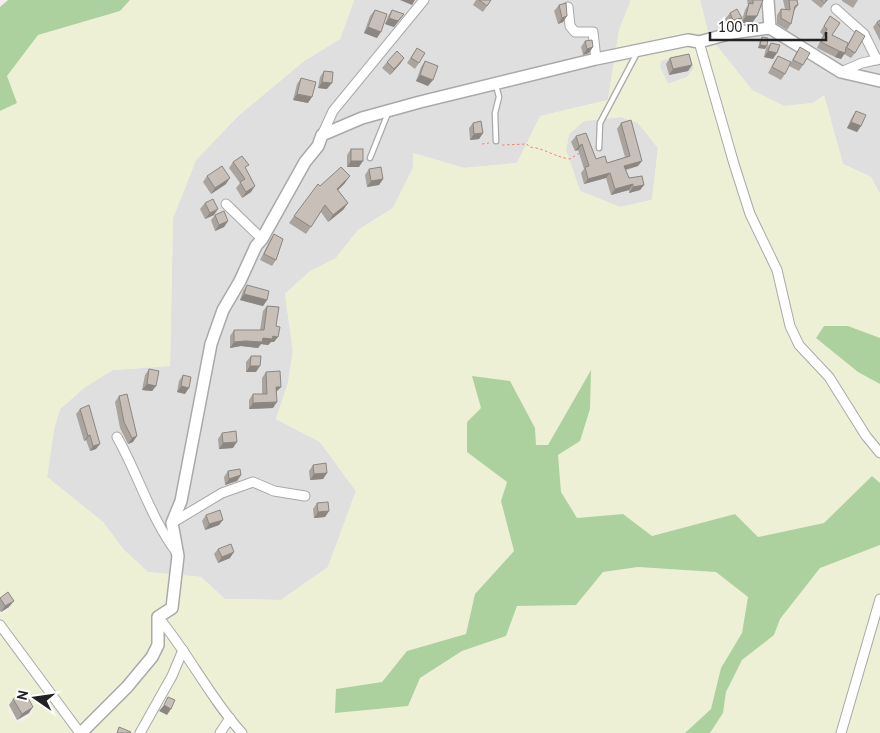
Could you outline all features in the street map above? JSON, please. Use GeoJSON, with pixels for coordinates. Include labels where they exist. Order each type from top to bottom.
{"type":"FeatureCollection","features":[{"type":"Feature","properties":{"kind":"street"},"geometry":{"type":"LineString","coordinates":[[158,617],[172,608],[178,556],[172,523],[181,501],[211,344],[223,310],[240,281],[256,246],[305,162],[318,146],[333,111],[424,0]]}},
{"type":"Feature","properties":{"kind":"street"},"geometry":{"type":"LineString","coordinates":[[768,0],[770,28]]}},
{"type":"Feature","properties":{"kind":"street"},"geometry":{"type":"LineString","coordinates":[[568,7],[570,26],[575,32],[593,32],[596,59]]}},
{"type":"Feature","properties":{"kind":"street"},"geometry":{"type":"LineString","coordinates":[[836,9],[864,34],[879,60],[862,63],[840,72]]}},
{"type":"Feature","properties":{"kind":"street"},"geometry":{"type":"LineString","coordinates":[[322,135],[362,118],[596,59],[638,52],[688,40],[699,42],[732,33],[770,28],[840,72],[880,81]]}},
{"type":"Feature","properties":{"kind":"street"},"geometry":{"type":"LineString","coordinates":[[699,42],[750,214],[777,270],[790,326],[799,345],[829,377],[866,436],[880,453]]}},
{"type":"Feature","properties":{"kind":"street"},"geometry":{"type":"LineString","coordinates":[[226,204],[262,238]]}},
{"type":"Feature","properties":{"kind":"street"},"geometry":{"type":"LineString","coordinates":[[117,437],[166,538],[178,556]]}},
{"type":"Feature","properties":{"kind":"street"},"geometry":{"type":"LineString","coordinates":[[172,523],[222,493],[253,482],[274,491],[305,496]]}},
{"type":"Feature","properties":{"kind":"street"},"geometry":{"type":"LineString","coordinates":[[841,733],[880,599]]}},
{"type":"Feature","properties":{"kind":"street"},"geometry":{"type":"LineString","coordinates":[[158,617],[184,650],[186,657],[242,733]]}},
{"type":"Feature","properties":{"kind":"street"},"geometry":{"type":"LineString","coordinates":[[0,625],[80,733],[127,688],[152,657],[158,645],[158,617]]}},
{"type":"Feature","properties":{"kind":"street"},"geometry":{"type":"LineString","coordinates":[[140,733],[172,676],[184,650]]}},
{"type":"Feature","properties":{"kind":"street"},"geometry":{"type":"LineString","coordinates":[[220,733],[230,718]]}},
{"type":"Feature","properties":{"kind":"lane"},"geometry":{"type":"LineString","coordinates":[[599,148],[600,123],[638,52]]}},
{"type":"Feature","properties":{"kind":"lane"},"geometry":{"type":"LineString","coordinates":[[496,85],[499,97],[495,113],[496,141]]}},
{"type":"Feature","properties":{"kind":"lane"},"geometry":{"type":"LineString","coordinates":[[370,158],[388,111]]}},
{"type":"Feature","properties":{"kind":"path"},"geometry":{"type":"LineString","coordinates":[[482,144],[496,141],[500,145],[527,144],[530,147],[539,148],[556,158],[570,159],[580,152],[599,148]]}},
{"type":"Feature","properties":{"kind":"shaded area"},"geometry":{"type":"Polygon","coordinates":[[[354,0],[631,0],[619,30],[608,100],[541,116],[517,163],[464,168],[413,153],[413,168],[393,208],[358,230],[336,258],[309,272],[285,294],[293,351],[288,383],[276,419],[320,442],[356,491],[328,567],[281,600],[225,599],[201,577],[148,572],[123,549],[103,522],[47,477],[54,429],[60,409],[85,387],[113,370],[170,366],[173,218],[196,160],[238,116],[304,61],[340,39],[354,0]]]}},
{"type":"Feature","properties":{"kind":"shaded area"},"geometry":{"type":"Polygon","coordinates":[[[700,0],[880,0],[880,194],[871,177],[843,164],[824,96],[813,103],[784,106],[752,90],[709,36],[700,0]]]}},
{"type":"Feature","properties":{"kind":"shaded area"},"geometry":{"type":"Polygon","coordinates":[[[676,56],[690,58],[694,68],[687,77],[668,84],[660,67],[661,60],[676,56]]]}},
{"type":"Feature","properties":{"kind":"shaded area"},"geometry":{"type":"Polygon","coordinates":[[[621,117],[638,123],[658,148],[652,200],[620,207],[580,191],[566,150],[569,134],[584,121],[621,117]]]}},
{"type":"Feature","properties":{"kind":"green space"},"geometry":{"type":"Polygon","coordinates":[[[8,0],[130,0],[120,11],[38,35],[7,76],[17,103],[0,111],[0,7],[8,0]]]}},
{"type":"Feature","properties":{"kind":"green space"},"geometry":{"type":"Polygon","coordinates":[[[130,0],[354,0],[340,39],[304,61],[238,116],[196,160],[173,218],[170,366],[113,370],[85,387],[60,409],[54,429],[47,477],[103,522],[123,549],[148,572],[201,577],[225,599],[281,600],[328,567],[356,491],[320,442],[276,419],[288,383],[293,351],[285,294],[309,272],[336,258],[358,230],[393,208],[413,168],[413,153],[464,168],[517,163],[540,116],[608,100],[619,30],[631,0],[700,0],[709,36],[752,90],[784,106],[813,103],[824,95],[843,164],[871,177],[880,194],[880,338],[848,326],[858,372],[880,384],[880,483],[872,476],[824,523],[758,537],[735,514],[652,536],[623,514],[577,518],[561,492],[558,455],[590,371],[548,445],[536,445],[535,428],[473,377],[481,408],[507,482],[501,501],[514,551],[475,594],[466,634],[407,651],[382,682],[336,689],[420,679],[462,651],[506,636],[517,606],[576,605],[603,572],[638,567],[717,572],[749,597],[742,633],[721,668],[711,709],[685,733],[132,733],[119,729],[112,733],[0,733],[0,614],[8,611],[11,605],[3,596],[0,598],[0,111],[16,103],[7,76],[38,35],[120,11],[130,0]],[[676,56],[661,61],[660,67],[668,84],[687,77],[694,68],[690,58],[676,56]],[[621,117],[584,121],[569,134],[566,150],[580,191],[620,207],[652,200],[658,148],[638,123],[621,117]],[[21,694],[8,703],[7,707],[10,716],[15,722],[21,723],[33,714],[33,707],[21,694]]]}},
{"type":"Feature","properties":{"kind":"green space"},"geometry":{"type":"Polygon","coordinates":[[[824,326],[848,326],[880,338],[880,384],[858,372],[816,338],[824,326]]]}},
{"type":"Feature","properties":{"kind":"green space"},"geometry":{"type":"Polygon","coordinates":[[[591,370],[590,409],[580,441],[558,455],[561,492],[577,518],[623,514],[652,536],[735,514],[758,537],[824,523],[872,476],[880,483],[880,545],[820,568],[780,619],[774,635],[742,660],[726,692],[723,713],[710,733],[685,733],[711,709],[721,668],[742,633],[748,597],[716,572],[638,567],[603,572],[576,605],[517,606],[506,636],[462,651],[420,678],[408,706],[335,713],[336,689],[382,682],[407,651],[466,634],[475,594],[514,551],[501,501],[507,482],[467,452],[467,422],[481,408],[472,376],[510,381],[535,428],[536,445],[548,445],[591,370]]]}},
{"type":"Feature","properties":{"kind":"green space"},"geometry":{"type":"Polygon","coordinates":[[[880,545],[880,733],[710,733],[723,713],[726,692],[742,660],[774,635],[780,619],[820,567],[880,545]]]}},
{"type":"Feature","properties":{"kind":"building"},"geometry":{"type":"Polygon","coordinates":[[[479,0],[491,0],[487,6],[479,0]]]}},
{"type":"Feature","properties":{"kind":"building"},"geometry":{"type":"Polygon","coordinates":[[[753,0],[763,0],[757,16],[746,16],[749,3],[753,4],[753,0]]]}},
{"type":"Feature","properties":{"kind":"building"},"geometry":{"type":"Polygon","coordinates":[[[789,0],[797,0],[798,5],[795,6],[791,24],[781,18],[781,9],[790,10],[789,0]]]}},
{"type":"Feature","properties":{"kind":"building"},"geometry":{"type":"Polygon","coordinates":[[[566,3],[567,16],[562,18],[559,5],[566,3]]]}},
{"type":"Feature","properties":{"kind":"building"},"geometry":{"type":"Polygon","coordinates":[[[737,9],[742,18],[733,20],[730,13],[737,9]]]}},
{"type":"Feature","properties":{"kind":"building"},"geometry":{"type":"Polygon","coordinates":[[[375,10],[387,14],[381,32],[368,27],[375,10]]]}},
{"type":"Feature","properties":{"kind":"building"},"geometry":{"type":"Polygon","coordinates":[[[392,10],[404,14],[398,21],[389,18],[392,10]]]}},
{"type":"Feature","properties":{"kind":"building"},"geometry":{"type":"Polygon","coordinates":[[[830,16],[840,23],[832,35],[848,43],[847,47],[856,30],[865,36],[855,53],[846,47],[845,53],[821,42],[827,29],[824,26],[830,16]]]}},
{"type":"Feature","properties":{"kind":"building"},"geometry":{"type":"Polygon","coordinates":[[[762,37],[768,38],[767,46],[760,45],[762,37]]]}},
{"type":"Feature","properties":{"kind":"building"},"geometry":{"type":"Polygon","coordinates":[[[592,40],[593,47],[587,49],[585,41],[592,40]]]}},
{"type":"Feature","properties":{"kind":"building"},"geometry":{"type":"Polygon","coordinates":[[[771,43],[780,45],[777,53],[768,51],[771,43]]]}},
{"type":"Feature","properties":{"kind":"building"},"geometry":{"type":"Polygon","coordinates":[[[800,47],[810,53],[803,65],[793,60],[800,47]]]}},
{"type":"Feature","properties":{"kind":"building"},"geometry":{"type":"Polygon","coordinates":[[[417,48],[425,53],[419,63],[411,58],[417,48]]]}},
{"type":"Feature","properties":{"kind":"building"},"geometry":{"type":"Polygon","coordinates":[[[397,51],[404,58],[394,69],[387,62],[397,51]]]}},
{"type":"Feature","properties":{"kind":"building"},"geometry":{"type":"Polygon","coordinates":[[[689,54],[692,65],[673,69],[670,58],[689,54]]]}},
{"type":"Feature","properties":{"kind":"building"},"geometry":{"type":"Polygon","coordinates":[[[778,56],[791,62],[785,74],[772,67],[778,56]]]}},
{"type":"Feature","properties":{"kind":"building"},"geometry":{"type":"Polygon","coordinates":[[[425,61],[438,66],[433,80],[420,75],[425,61]]]}},
{"type":"Feature","properties":{"kind":"building"},"geometry":{"type":"Polygon","coordinates":[[[324,71],[333,72],[332,83],[322,82],[324,71]]]}},
{"type":"Feature","properties":{"kind":"building"},"geometry":{"type":"Polygon","coordinates":[[[301,78],[316,82],[312,97],[297,94],[301,78]]]}},
{"type":"Feature","properties":{"kind":"building"},"geometry":{"type":"Polygon","coordinates":[[[856,111],[866,115],[861,126],[851,122],[856,111]]]}},
{"type":"Feature","properties":{"kind":"building"},"geometry":{"type":"Polygon","coordinates":[[[631,120],[642,161],[624,166],[629,178],[642,176],[644,185],[633,187],[633,184],[615,189],[610,173],[588,179],[585,167],[589,166],[582,144],[579,146],[576,136],[586,133],[596,159],[605,156],[607,163],[630,156],[621,123],[631,120]]]}},
{"type":"Feature","properties":{"kind":"building"},"geometry":{"type":"Polygon","coordinates":[[[481,121],[483,133],[474,134],[473,123],[481,121]]]}},
{"type":"Feature","properties":{"kind":"building"},"geometry":{"type":"Polygon","coordinates":[[[351,149],[363,149],[363,161],[351,161],[351,149]]]}},
{"type":"Feature","properties":{"kind":"building"},"geometry":{"type":"Polygon","coordinates":[[[242,156],[249,165],[245,167],[255,186],[246,192],[240,182],[245,179],[233,162],[242,156]]]}},
{"type":"Feature","properties":{"kind":"building"},"geometry":{"type":"Polygon","coordinates":[[[222,166],[230,178],[215,188],[207,176],[222,166]]]}},
{"type":"Feature","properties":{"kind":"building"},"geometry":{"type":"Polygon","coordinates":[[[341,167],[350,176],[337,189],[348,203],[333,215],[325,205],[311,227],[294,216],[318,184],[320,186],[341,167]]]}},
{"type":"Feature","properties":{"kind":"building"},"geometry":{"type":"Polygon","coordinates":[[[381,167],[383,179],[371,181],[369,169],[381,167]]]}},
{"type":"Feature","properties":{"kind":"building"},"geometry":{"type":"Polygon","coordinates":[[[213,199],[218,209],[210,213],[205,203],[213,199]]]}},
{"type":"Feature","properties":{"kind":"building"},"geometry":{"type":"Polygon","coordinates":[[[224,211],[228,221],[219,225],[215,215],[224,211]]]}},
{"type":"Feature","properties":{"kind":"building"},"geometry":{"type":"Polygon","coordinates":[[[274,234],[283,239],[276,260],[264,254],[274,234]]]}},
{"type":"Feature","properties":{"kind":"building"},"geometry":{"type":"Polygon","coordinates":[[[247,285],[269,291],[267,300],[244,294],[247,285]]]}},
{"type":"Feature","properties":{"kind":"building"},"geometry":{"type":"Polygon","coordinates":[[[267,306],[279,307],[276,326],[280,327],[278,337],[273,336],[272,339],[263,338],[262,342],[234,342],[234,330],[264,330],[267,306]]]}},
{"type":"Feature","properties":{"kind":"building"},"geometry":{"type":"Polygon","coordinates":[[[251,356],[261,356],[260,366],[250,366],[251,356]]]}},
{"type":"Feature","properties":{"kind":"building"},"geometry":{"type":"Polygon","coordinates":[[[149,369],[159,371],[156,386],[147,384],[149,369]]]}},
{"type":"Feature","properties":{"kind":"building"},"geometry":{"type":"Polygon","coordinates":[[[280,371],[281,387],[276,387],[277,402],[253,403],[253,394],[267,394],[266,372],[280,371]]]}},
{"type":"Feature","properties":{"kind":"building"},"geometry":{"type":"Polygon","coordinates":[[[183,375],[191,377],[189,388],[181,386],[183,375]]]}},
{"type":"Feature","properties":{"kind":"building"},"geometry":{"type":"Polygon","coordinates":[[[127,394],[137,436],[132,438],[124,422],[119,396],[127,394]]]}},
{"type":"Feature","properties":{"kind":"building"},"geometry":{"type":"Polygon","coordinates":[[[89,405],[100,444],[93,446],[80,409],[89,405]]]}},
{"type":"Feature","properties":{"kind":"building"},"geometry":{"type":"Polygon","coordinates":[[[236,431],[237,442],[223,443],[222,433],[236,431]]]}},
{"type":"Feature","properties":{"kind":"building"},"geometry":{"type":"Polygon","coordinates":[[[326,463],[327,473],[314,474],[313,465],[326,463]]]}},
{"type":"Feature","properties":{"kind":"building"},"geometry":{"type":"Polygon","coordinates":[[[240,469],[241,475],[229,479],[228,471],[240,469]]]}},
{"type":"Feature","properties":{"kind":"building"},"geometry":{"type":"Polygon","coordinates":[[[328,502],[329,511],[318,512],[317,503],[328,502]]]}},
{"type":"Feature","properties":{"kind":"building"},"geometry":{"type":"Polygon","coordinates":[[[220,510],[223,520],[209,524],[206,515],[220,510]]]}},
{"type":"Feature","properties":{"kind":"building"},"geometry":{"type":"Polygon","coordinates":[[[231,544],[234,552],[222,557],[218,549],[231,544]]]}},
{"type":"Feature","properties":{"kind":"building"},"geometry":{"type":"Polygon","coordinates":[[[8,592],[14,601],[5,606],[0,598],[8,592]]]}},
{"type":"Feature","properties":{"kind":"building"},"geometry":{"type":"Polygon","coordinates":[[[25,692],[33,707],[22,714],[13,699],[25,692]]]}},
{"type":"Feature","properties":{"kind":"building"},"geometry":{"type":"Polygon","coordinates":[[[168,697],[175,700],[171,709],[164,705],[168,697]]]}},
{"type":"Feature","properties":{"kind":"building"},"geometry":{"type":"Polygon","coordinates":[[[119,727],[131,732],[117,733],[119,727]]]}}]}
